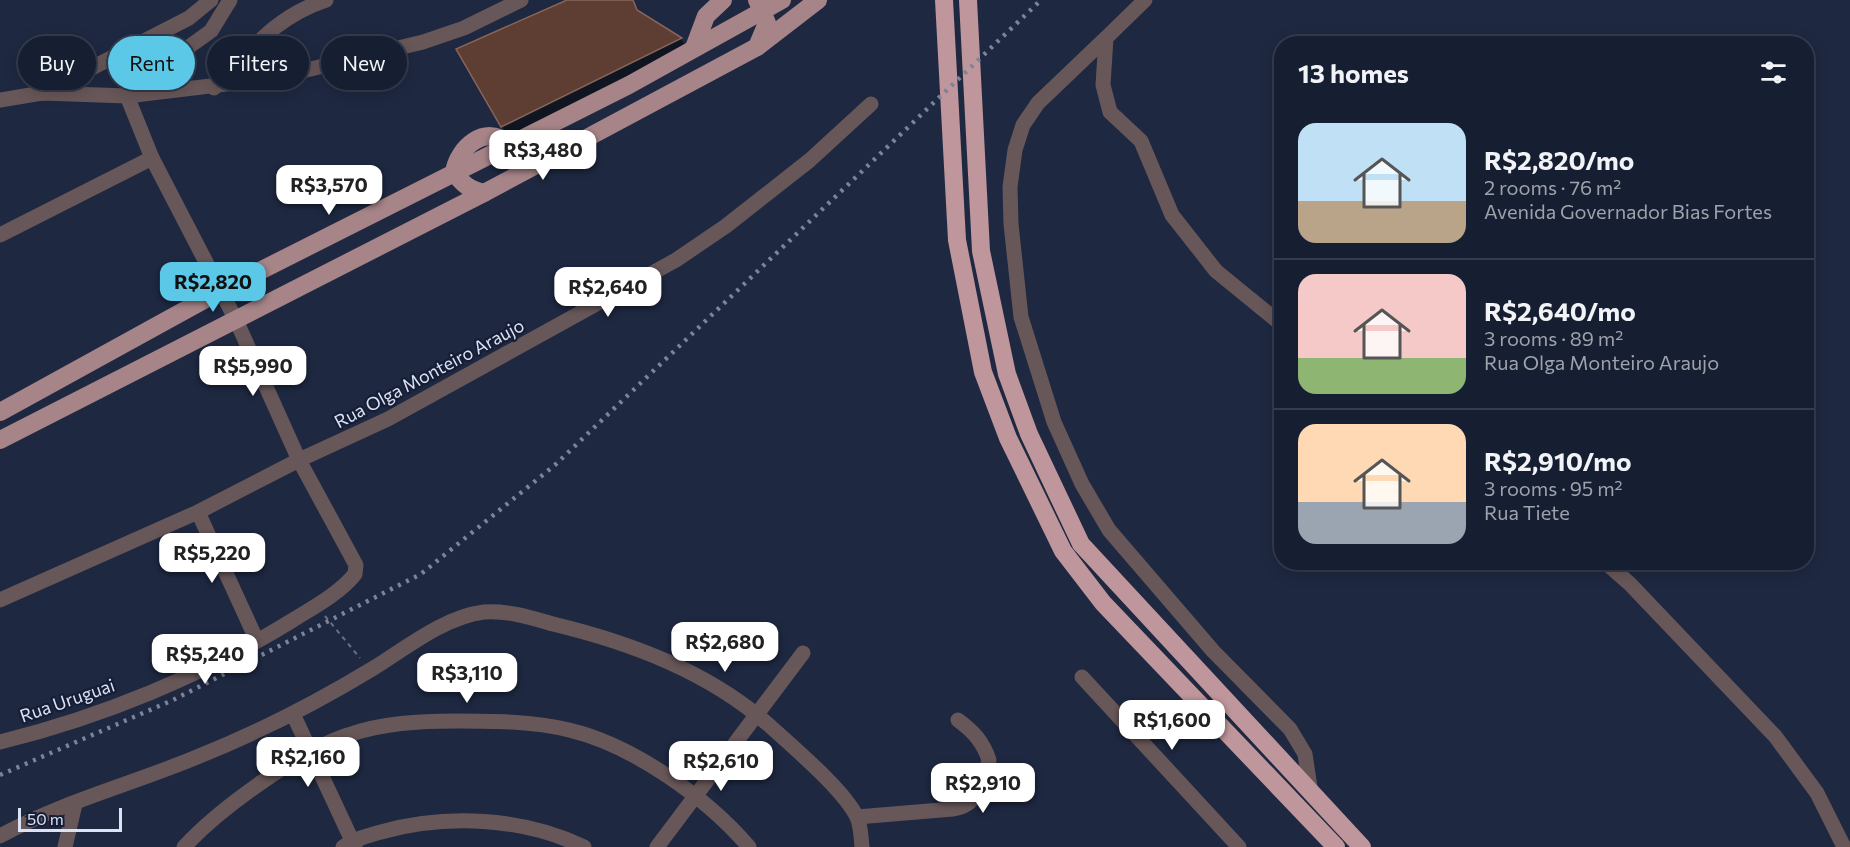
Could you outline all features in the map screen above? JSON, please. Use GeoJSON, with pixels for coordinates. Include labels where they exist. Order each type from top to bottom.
{"type":"FeatureCollection","features":[{"type":"Feature","properties":{"kind":"highway"},"geometry":{"type":"LineString","coordinates":[[944,8],[957,240],[983,372],[1008,438],[1063,551],[1103,603],[1336,847]]}},
{"type":"Feature","properties":{"kind":"highway"},"geometry":{"type":"LineString","coordinates":[[969,8],[981,251],[1007,374],[1029,434],[1081,544],[1362,847]]}},
{"type":"Feature","properties":{"kind":"main road"},"geometry":{"type":"LineString","coordinates":[[694,48],[706,16],[723,0]]}},
{"type":"Feature","properties":{"kind":"main road"},"geometry":{"type":"LineString","coordinates":[[0,412],[220,291],[508,144],[629,86],[761,6],[782,0]]}},
{"type":"Feature","properties":{"kind":"main road"},"geometry":{"type":"LineString","coordinates":[[3,432],[236,320],[484,193],[757,47],[818,0]]}},
{"type":"Feature","properties":{"kind":"main road"},"geometry":{"type":"LineString","coordinates":[[757,47],[767,23],[761,6]]}},
{"type":"Feature","properties":{"kind":"main road"},"geometry":{"type":"LineString","coordinates":[[454,172],[466,187],[484,193]]}},
{"type":"Feature","properties":{"kind":"street"},"geometry":{"type":"LineString","coordinates":[[42,93],[189,18],[211,0]]}},
{"type":"Feature","properties":{"kind":"street"},"geometry":{"type":"LineString","coordinates":[[127,96],[155,71],[211,31],[230,0]]}},
{"type":"Feature","properties":{"kind":"street"},"geometry":{"type":"LineString","coordinates":[[264,36],[284,18],[326,0]]}},
{"type":"Feature","properties":{"kind":"street"},"geometry":{"type":"LineString","coordinates":[[309,69],[423,42],[464,28],[521,0]]}},
{"type":"Feature","properties":{"kind":"street"},"geometry":{"type":"LineString","coordinates":[[1145,0],[1038,103],[1023,125],[1015,150],[1010,187],[1011,224],[1021,317],[1054,422],[1082,484],[1109,530],[1213,651],[1290,729],[1305,753],[1311,794]]}},
{"type":"Feature","properties":{"kind":"street"},"geometry":{"type":"LineString","coordinates":[[1106,38],[1103,85],[1110,112],[1141,141],[1172,215],[1216,271],[1274,318]]}},
{"type":"Feature","properties":{"kind":"street"},"geometry":{"type":"LineString","coordinates":[[0,100],[42,93],[127,96],[207,89]]}},
{"type":"Feature","properties":{"kind":"street"},"geometry":{"type":"LineString","coordinates":[[127,96],[152,158],[236,320],[299,460]]}},
{"type":"Feature","properties":{"kind":"street","name":"Rua Olga Monteiro Araujo"},"geometry":{"type":"LineString","coordinates":[[0,600],[198,512],[299,460],[388,419],[676,260],[726,226],[810,160],[871,104]]}},
{"type":"Feature","properties":{"kind":"street"},"geometry":{"type":"LineString","coordinates":[[0,235],[152,158]]}},
{"type":"Feature","properties":{"kind":"street","name":"Rua Uruguai"},"geometry":{"type":"LineString","coordinates":[[0,742],[50,728],[140,695],[256,641],[316,605],[350,581],[355,574],[356,565],[299,460]]}},
{"type":"Feature","properties":{"kind":"street"},"geometry":{"type":"LineString","coordinates":[[198,512],[256,641]]}},
{"type":"Feature","properties":{"kind":"street"},"geometry":{"type":"LineString","coordinates":[[1614,570],[1645,599],[1775,736],[1817,793],[1844,847]]}},
{"type":"Feature","properties":{"kind":"street"},"geometry":{"type":"LineString","coordinates":[[0,836],[30,819],[197,757],[293,714],[412,643],[471,615],[504,613],[597,634],[708,680],[758,716],[801,754],[857,817],[862,847]]}},
{"type":"Feature","properties":{"kind":"street"},"geometry":{"type":"LineString","coordinates":[[657,847],[758,716],[802,653]]}},
{"type":"Feature","properties":{"kind":"street"},"geometry":{"type":"LineString","coordinates":[[1082,676],[1239,847]]}},
{"type":"Feature","properties":{"kind":"street"},"geometry":{"type":"LineString","coordinates":[[293,714],[350,845],[410,824],[472,821],[542,832],[584,847]]}},
{"type":"Feature","properties":{"kind":"street"},"geometry":{"type":"LineString","coordinates":[[857,817],[953,809],[968,805],[976,797],[989,760],[984,744],[973,731],[958,720]]}},
{"type":"Feature","properties":{"kind":"street"},"geometry":{"type":"LineString","coordinates":[[184,847],[203,827],[309,752],[348,735],[422,721],[529,723],[570,730],[604,742],[653,768],[696,797],[730,825],[749,847]]}},
{"type":"Feature","properties":{"kind":"street"},"geometry":{"type":"LineString","coordinates":[[65,847],[75,804]]}},
{"type":"Feature","properties":{"kind":"path"},"geometry":{"type":"LineString","coordinates":[[331,609],[324,615],[370,670]]}},
{"type":"Feature","properties":{"kind":"building"},"geometry":{"type":"Polygon","coordinates":[[[567,0],[633,0],[637,10],[682,38],[501,127],[456,49],[567,0]]]}},
{"type":"Feature","properties":{"kind":"railway"},"geometry":{"type":"LineString","coordinates":[[0,775],[173,700],[421,574],[555,465],[1041,0]]}}]}
